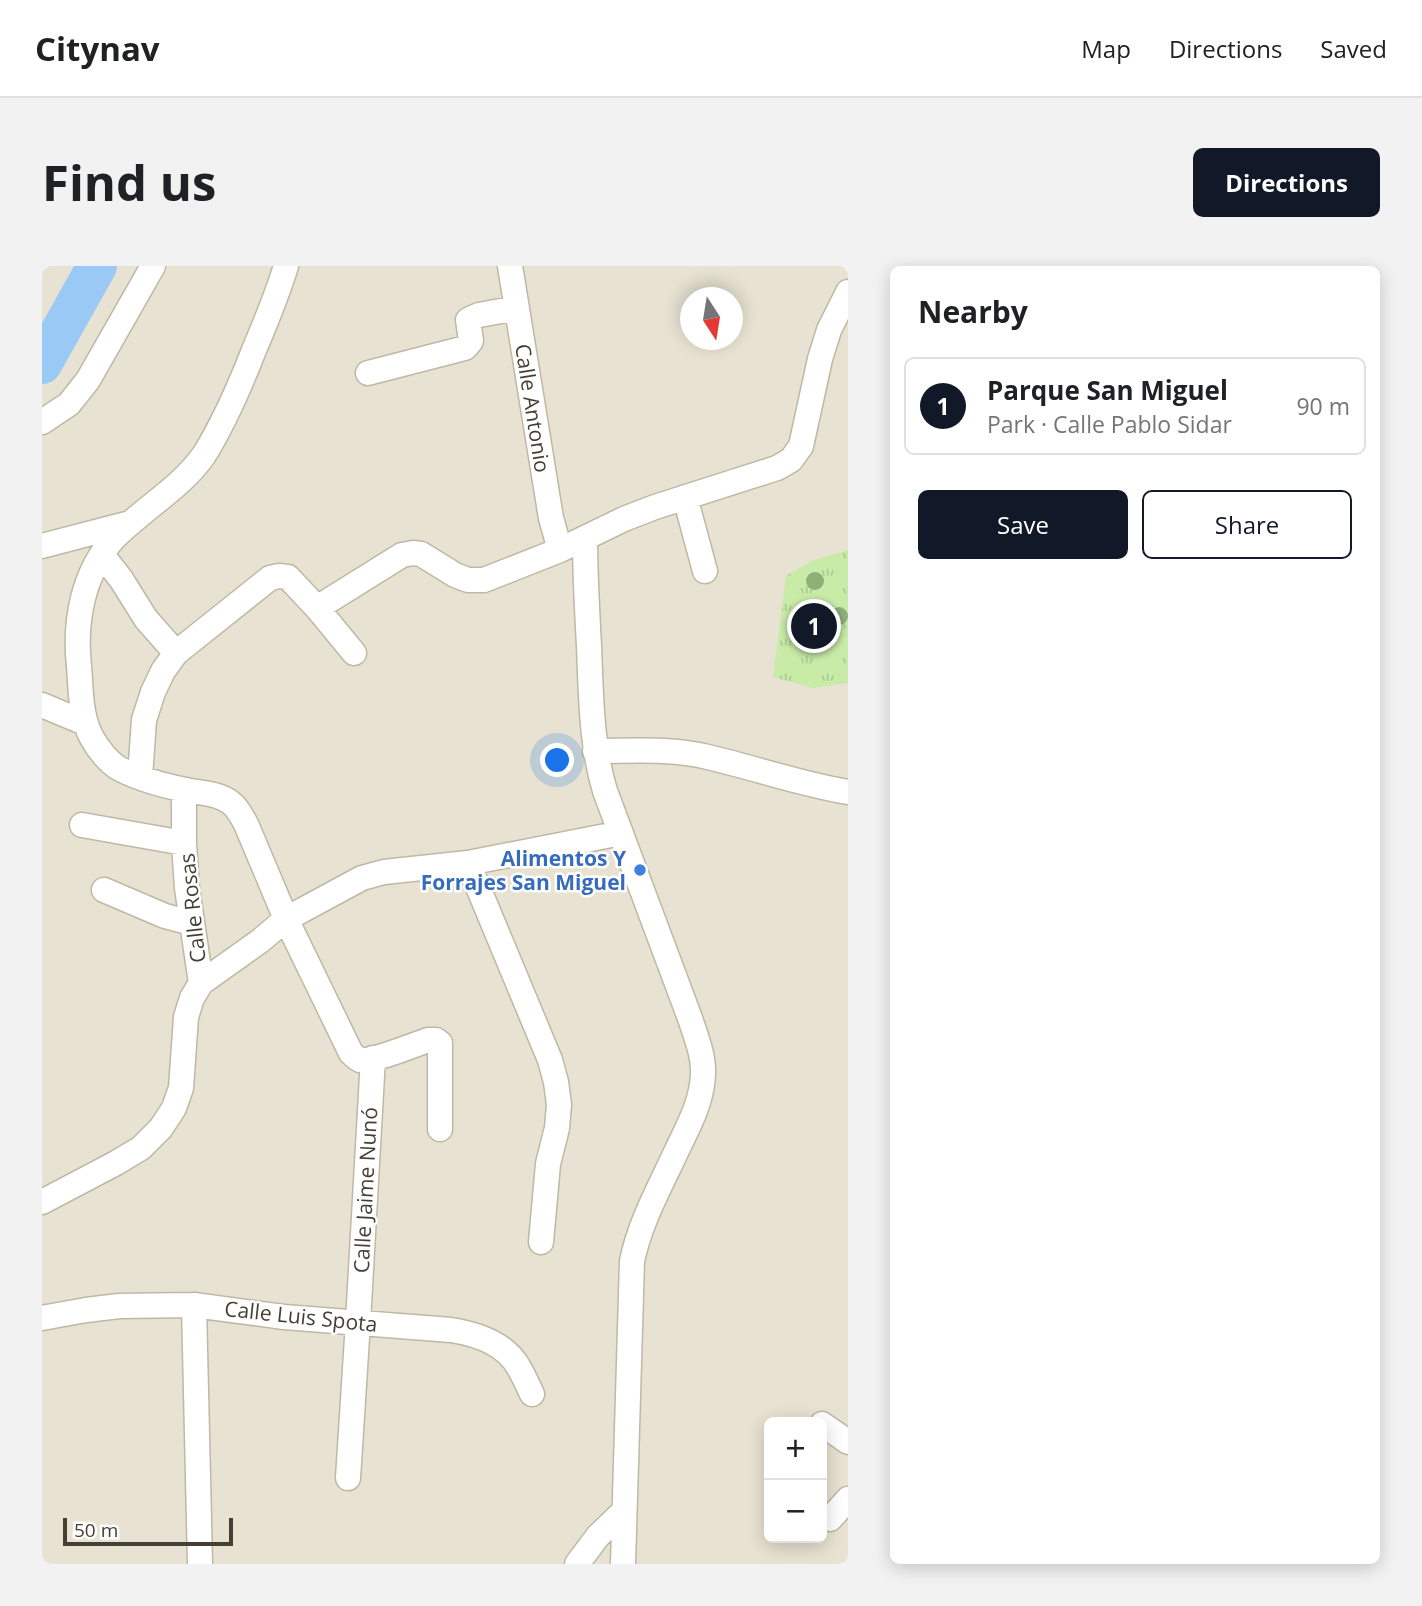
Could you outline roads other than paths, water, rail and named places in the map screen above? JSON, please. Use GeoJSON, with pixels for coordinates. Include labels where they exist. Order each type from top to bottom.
{"type":"FeatureCollection","features":[{"type":"Feature","properties":{"kind":"street"},"geometry":{"type":"LineString","coordinates":[[42,422],[69,404],[88,380],[153,266]]}},
{"type":"Feature","properties":{"kind":"street"},"geometry":{"type":"LineString","coordinates":[[286,266],[243,380],[225,419],[202,458],[183,479],[113,539],[86,585],[77,628],[85,723],[102,753],[118,768],[184,790],[217,796],[231,803],[240,813],[286,919],[351,1053],[362,1060],[428,1040],[440,1043],[440,1129]]}},
{"type":"Feature","properties":{"kind":"street","name":"Calle Antonio"},"geometry":{"type":"LineString","coordinates":[[510,266],[551,518],[560,550]]}},
{"type":"Feature","properties":{"kind":"street"},"geometry":{"type":"LineString","coordinates":[[317,608],[402,555],[421,554],[455,575],[468,580],[484,580],[560,550],[624,519],[777,468],[791,460],[801,446],[820,359],[848,292]]}},
{"type":"Feature","properties":{"kind":"street"},"geometry":{"type":"LineString","coordinates":[[368,373],[465,348],[471,341],[468,320],[517,308]]}},
{"type":"Feature","properties":{"kind":"street"},"geometry":{"type":"LineString","coordinates":[[685,497],[705,571]]}},
{"type":"Feature","properties":{"kind":"street"},"geometry":{"type":"LineString","coordinates":[[42,546],[131,523]]}},
{"type":"Feature","properties":{"kind":"street"},"geometry":{"type":"LineString","coordinates":[[585,538],[590,669],[599,772],[691,1021],[700,1048],[703,1071],[701,1094],[695,1115],[648,1211],[632,1261],[623,1564]]}},
{"type":"Feature","properties":{"kind":"street"},"geometry":{"type":"LineString","coordinates":[[102,555],[146,619],[176,653]]}},
{"type":"Feature","properties":{"kind":"street"},"geometry":{"type":"LineString","coordinates":[[140,777],[144,720],[163,671],[176,653],[270,578],[288,577],[354,653]]}},
{"type":"Feature","properties":{"kind":"street"},"geometry":{"type":"LineString","coordinates":[[42,705],[85,723]]}},
{"type":"Feature","properties":{"kind":"street"},"geometry":{"type":"LineString","coordinates":[[596,751],[683,753],[848,792]]}},
{"type":"Feature","properties":{"kind":"street","name":"Calle Rosas"},"geometry":{"type":"LineString","coordinates":[[42,1202],[141,1148],[161,1128],[174,1108],[181,1088],[186,1017],[192,998],[201,983],[191,923],[184,843],[184,790]]}},
{"type":"Feature","properties":{"kind":"street"},"geometry":{"type":"LineString","coordinates":[[82,825],[184,843]]}},
{"type":"Feature","properties":{"kind":"street"},"geometry":{"type":"LineString","coordinates":[[201,983],[286,919],[362,878],[384,872],[468,863],[621,833]]}},
{"type":"Feature","properties":{"kind":"street"},"geometry":{"type":"LineString","coordinates":[[468,863],[550,1060],[556,1082],[559,1105],[557,1128],[548,1164],[541,1242]]}},
{"type":"Feature","properties":{"kind":"street"},"geometry":{"type":"LineString","coordinates":[[104,890],[165,916],[191,923]]}},
{"type":"Feature","properties":{"kind":"street","name":"Calle Jaime Nunó"},"geometry":{"type":"LineString","coordinates":[[348,1478],[373,1058]]}},
{"type":"Feature","properties":{"kind":"street"},"geometry":{"type":"LineString","coordinates":[[194,1305],[200,1564]]}},
{"type":"Feature","properties":{"kind":"street","name":"Calle Luis Spota"},"geometry":{"type":"LineString","coordinates":[[42,1318],[119,1306],[194,1305],[284,1317],[451,1330],[490,1341],[504,1351],[518,1365],[531,1394]]}},
{"type":"Feature","properties":{"kind":"street"},"geometry":{"type":"LineString","coordinates":[[827,1427],[848,1442]]}},
{"type":"Feature","properties":{"kind":"street"},"geometry":{"type":"LineString","coordinates":[[830,1519],[848,1499]]}},
{"type":"Feature","properties":{"kind":"street"},"geometry":{"type":"LineString","coordinates":[[577,1564],[598,1536],[624,1511]]}},
{"type":"Feature","properties":{"kind":"waterway"},"geometry":{"type":"LineString","coordinates":[[42,364],[97,266]]}},
{"type":"Feature","properties":{"kind":"place","name":"Parque San Miguel"},"geometry":{"type":"Point","coordinates":[814,626]}},
{"type":"Feature","properties":{"kind":"place","name":"Alimentos Y Forrajes San Miguel"},"geometry":{"type":"Point","coordinates":[640,870]}}]}
